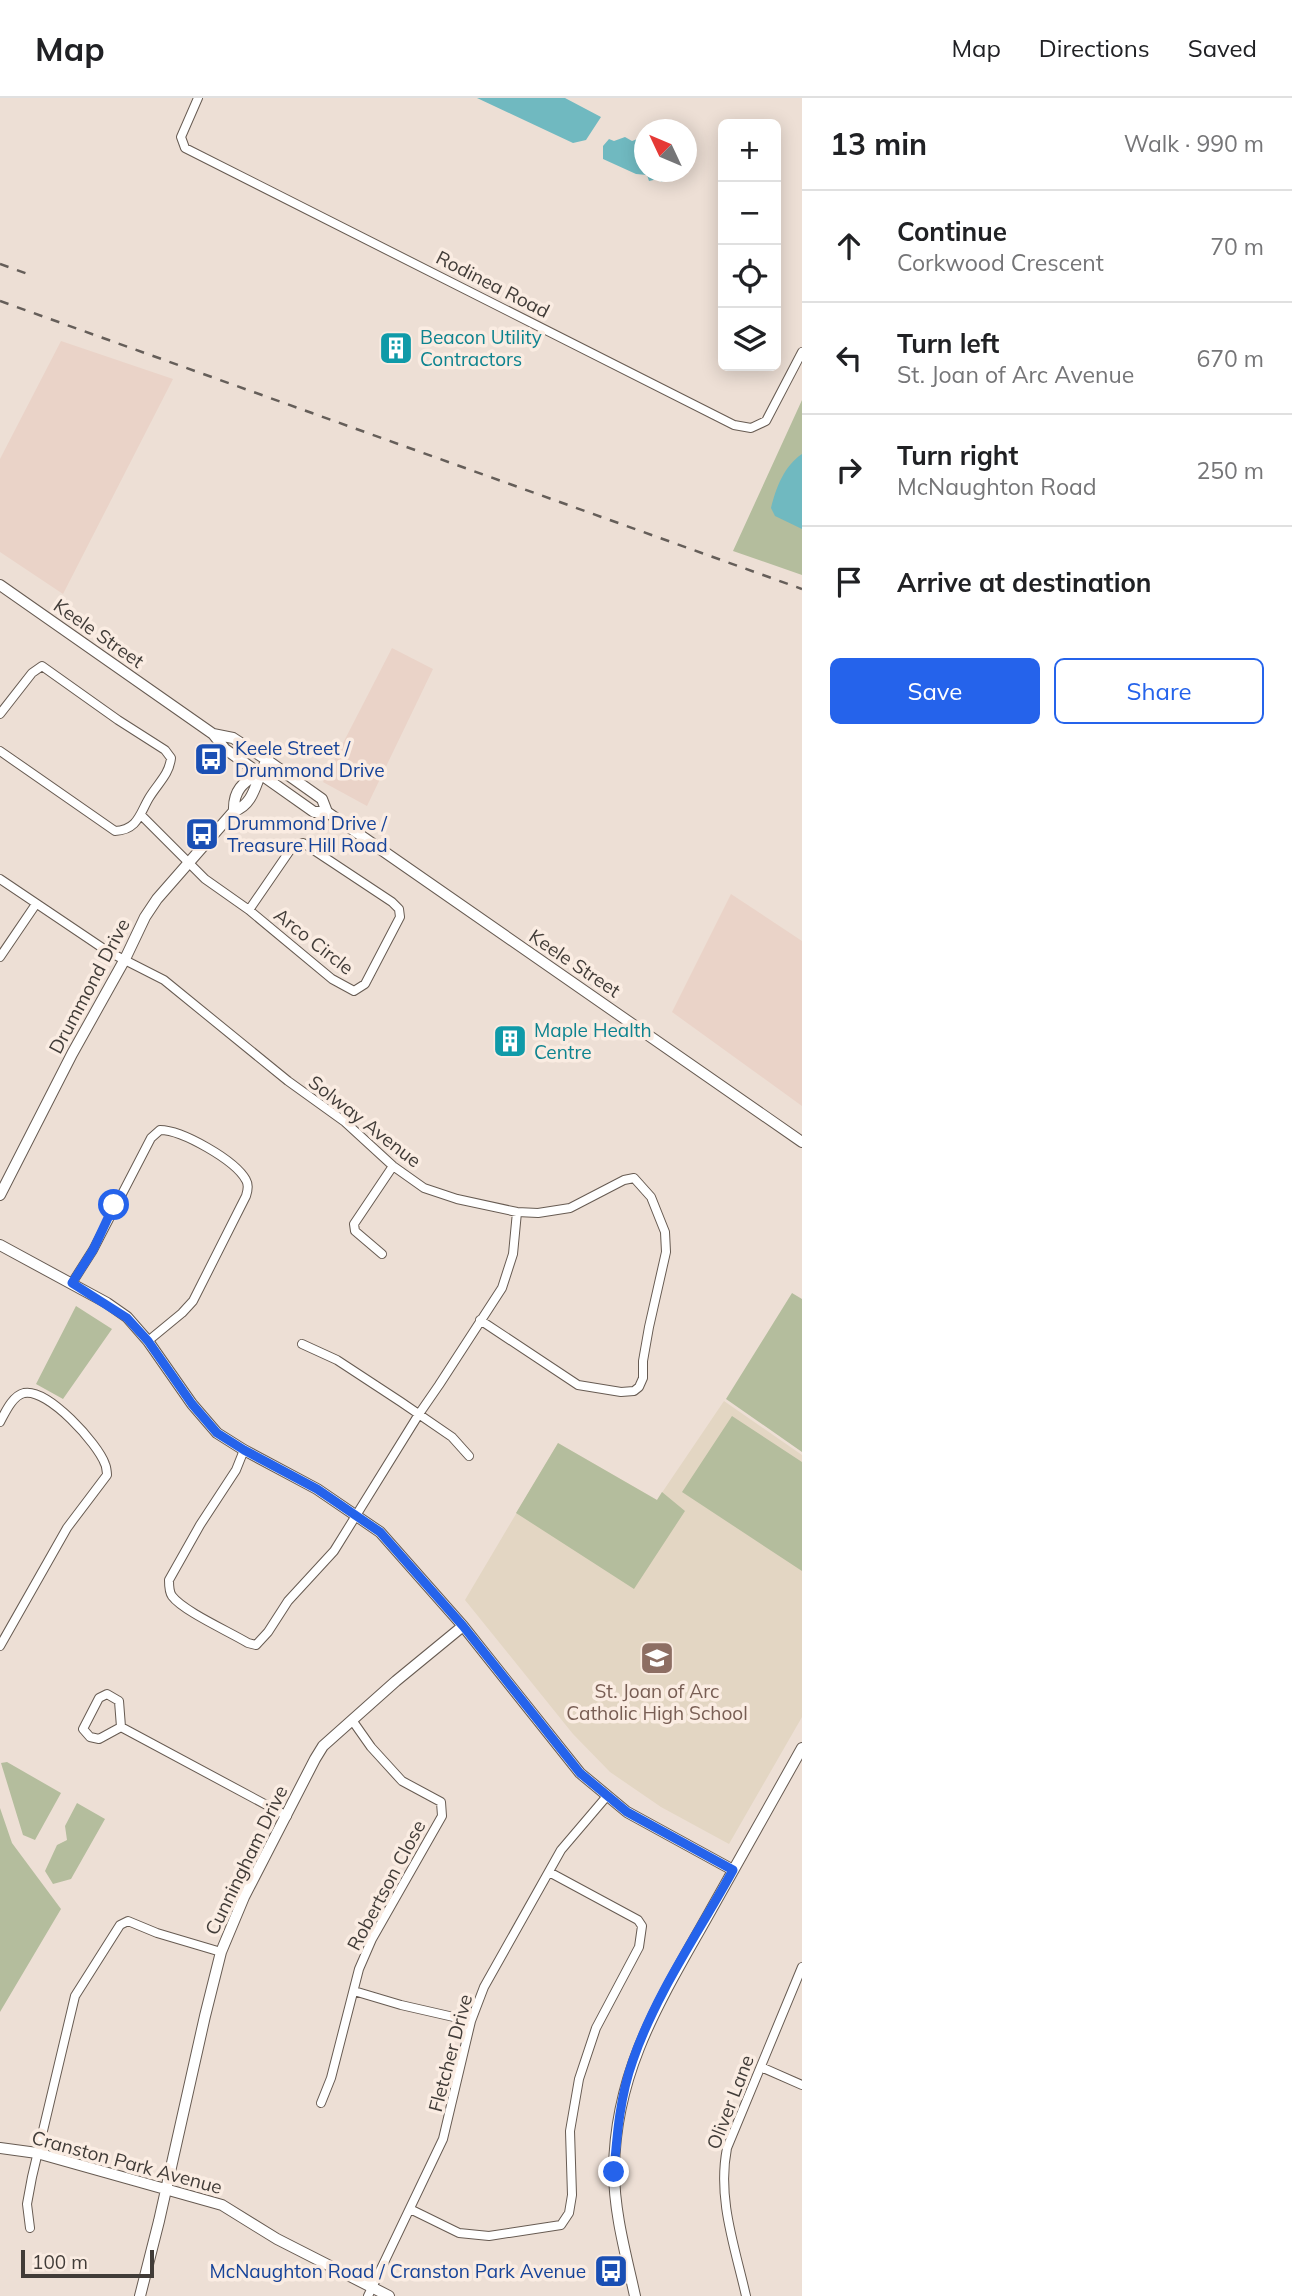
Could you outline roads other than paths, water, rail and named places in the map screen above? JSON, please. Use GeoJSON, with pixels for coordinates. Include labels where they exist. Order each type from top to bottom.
{"type":"FeatureCollection","features":[{"type":"Feature","properties":{"kind":"street","name":"Rodinea Road"},"geometry":{"type":"LineString","coordinates":[[198,98],[181,137],[185,148],[734,425],[751,428],[766,421],[802,352]]}},
{"type":"Feature","properties":{"kind":"street","name":"Keele Street"},"geometry":{"type":"LineString","coordinates":[[0,585],[213,734],[225,749],[314,812],[327,812]]}},
{"type":"Feature","properties":{"kind":"street"},"geometry":{"type":"LineString","coordinates":[[0,714],[32,673],[42,666],[165,750],[171,758],[170,771],[148,799],[142,816],[124,831],[115,831],[0,751]]}},
{"type":"Feature","properties":{"kind":"street","name":"Keele Street"},"geometry":{"type":"LineString","coordinates":[[213,734],[233,738],[267,760],[322,799],[327,812],[802,1142]]}},
{"type":"Feature","properties":{"kind":"street","name":"Drummond Drive"},"geometry":{"type":"LineString","coordinates":[[0,1195],[145,917],[157,899],[234,811],[233,798],[267,760]]}},
{"type":"Feature","properties":{"kind":"street","name":"Arco Circle"},"geometry":{"type":"LineString","coordinates":[[142,816],[205,879],[249,910],[332,979],[355,990],[365,984],[400,918],[399,909],[392,902],[303,843],[293,846],[249,910]]}},
{"type":"Feature","properties":{"kind":"street","name":"Solway Avenue"},"geometry":{"type":"LineString","coordinates":[[0,879],[87,939],[164,980],[288,1081],[345,1122],[393,1166],[425,1188],[439,1194],[517,1212],[538,1213],[570,1208],[624,1180],[634,1178],[651,1197],[665,1232],[666,1252],[649,1327],[642,1383],[634,1391],[621,1392],[578,1385],[480,1320]]}},
{"type":"Feature","properties":{"kind":"street"},"geometry":{"type":"LineString","coordinates":[[0,957],[36,904]]}},
{"type":"Feature","properties":{"kind":"street"},"geometry":{"type":"LineString","coordinates":[[72,1283],[93,1250],[151,1138],[160,1130],[183,1135],[212,1150],[245,1178],[248,1187],[246,1196],[192,1301],[182,1313],[148,1341]]}},
{"type":"Feature","properties":{"kind":"street"},"geometry":{"type":"LineString","coordinates":[[382,1254],[355,1231],[354,1224],[393,1166]]}},
{"type":"Feature","properties":{"kind":"street"},"geometry":{"type":"LineString","coordinates":[[244,1450],[236,1470],[200,1525],[169,1580],[169,1590],[173,1597],[193,1612],[248,1643],[256,1644],[262,1640],[288,1601],[334,1551],[502,1287],[513,1254],[517,1212]]}},
{"type":"Feature","properties":{"kind":"street"},"geometry":{"type":"LineString","coordinates":[[0,1245],[72,1283],[127,1318],[148,1341],[217,1433],[317,1489],[380,1532],[463,1626],[580,1773],[627,1812],[733,1870]]}},
{"type":"Feature","properties":{"kind":"street"},"geometry":{"type":"LineString","coordinates":[[302,1344],[337,1360],[419,1414],[452,1437],[469,1456]]}},
{"type":"Feature","properties":{"kind":"street"},"geometry":{"type":"LineString","coordinates":[[0,1422],[17,1396],[25,1393],[38,1395],[61,1409],[91,1442],[106,1465],[107,1475],[67,1528],[0,1646]]}},
{"type":"Feature","properties":{"kind":"street","name":"Cunningham Drive"},"geometry":{"type":"LineString","coordinates":[[140,2296],[205,2016],[222,1952],[244,1897],[323,1746],[463,1626]]}},
{"type":"Feature","properties":{"kind":"street"},"geometry":{"type":"LineString","coordinates":[[107,1694],[119,1701],[121,1727],[99,1739],[90,1737],[83,1729],[99,1698],[107,1694]]}},
{"type":"Feature","properties":{"kind":"street","name":"Robertson Close"},"geometry":{"type":"LineString","coordinates":[[321,2103],[331,2078],[359,1969],[372,1939],[442,1816],[441,1802],[395,1775],[352,1720]]}},
{"type":"Feature","properties":{"kind":"street"},"geometry":{"type":"LineString","coordinates":[[121,1727],[287,1815]]}},
{"type":"Feature","properties":{"kind":"street"},"geometry":{"type":"LineString","coordinates":[[635,2296],[617,2206],[614,2172],[619,2116],[632,2061],[655,2008],[802,1748]]}},
{"type":"Feature","properties":{"kind":"street","name":"Fletcher Drive"},"geometry":{"type":"LineString","coordinates":[[369,2292],[443,2139],[471,2021],[492,1972],[571,1836],[607,1797]]}},
{"type":"Feature","properties":{"kind":"street"},"geometry":{"type":"LineString","coordinates":[[410,2208],[459,2233],[489,2236],[561,2225],[569,2213],[572,2195],[570,2131],[579,2079],[596,2028],[639,1947],[642,1926],[638,1920],[549,1872]]}},
{"type":"Feature","properties":{"kind":"street"},"geometry":{"type":"LineString","coordinates":[[30,2228],[27,2204],[75,1996],[120,1925],[128,1921],[157,1933],[222,1952]]}},
{"type":"Feature","properties":{"kind":"street","name":"Oliver Lane"},"geometry":{"type":"LineString","coordinates":[[746,2296],[726,2211],[723,2169],[727,2148],[802,1967]]}},
{"type":"Feature","properties":{"kind":"street"},"geometry":{"type":"LineString","coordinates":[[354,1990],[401,2005],[471,2021]]}},
{"type":"Feature","properties":{"kind":"street"},"geometry":{"type":"LineString","coordinates":[[761,2067],[802,2085]]}},
{"type":"Feature","properties":{"kind":"street","name":"Cranston Park Avenue"},"geometry":{"type":"LineString","coordinates":[[0,2148],[37,2153],[222,2205],[369,2292],[389,2296]]}},
{"type":"Feature","properties":{"kind":"water"},"geometry":{"type":"Polygon","coordinates":[[[477,98],[565,98],[601,117],[586,140],[573,143],[477,98]]]}},
{"type":"Feature","properties":{"kind":"water"},"geometry":{"type":"Polygon","coordinates":[[[625,137],[634,140],[634,173],[603,159],[603,146],[609,139],[614,141],[625,137]]]}},
{"type":"Feature","properties":{"kind":"water"},"geometry":{"type":"Polygon","coordinates":[[[802,454],[802,529],[775,516],[771,508],[782,478],[790,465],[802,454]]]}},
{"type":"Feature","properties":{"kind":"railway"},"geometry":{"type":"LineString","coordinates":[[0,264],[28,274]]}},
{"type":"Feature","properties":{"kind":"railway"},"geometry":{"type":"LineString","coordinates":[[0,301],[802,589]]}},
{"type":"Feature","properties":{"kind":"place","name":"Beacon Utility Contractors"},"geometry":{"type":"Point","coordinates":[396,348]}},
{"type":"Feature","properties":{"kind":"place","name":"Keele Street / Drummond Drive"},"geometry":{"type":"Point","coordinates":[211,759]}},
{"type":"Feature","properties":{"kind":"place","name":"Drummond Drive / Treasure Hill Road"},"geometry":{"type":"Point","coordinates":[202,834]}},
{"type":"Feature","properties":{"kind":"place","name":"Maple Health Centre"},"geometry":{"type":"Point","coordinates":[510,1041]}},
{"type":"Feature","properties":{"kind":"place","name":"St. Joan of Arc Catholic High School"},"geometry":{"type":"Point","coordinates":[657,1658]}},
{"type":"Feature","properties":{"kind":"place","name":"McNaughton Road / Cranston Park Avenue"},"geometry":{"type":"Point","coordinates":[611,2271]}}]}
